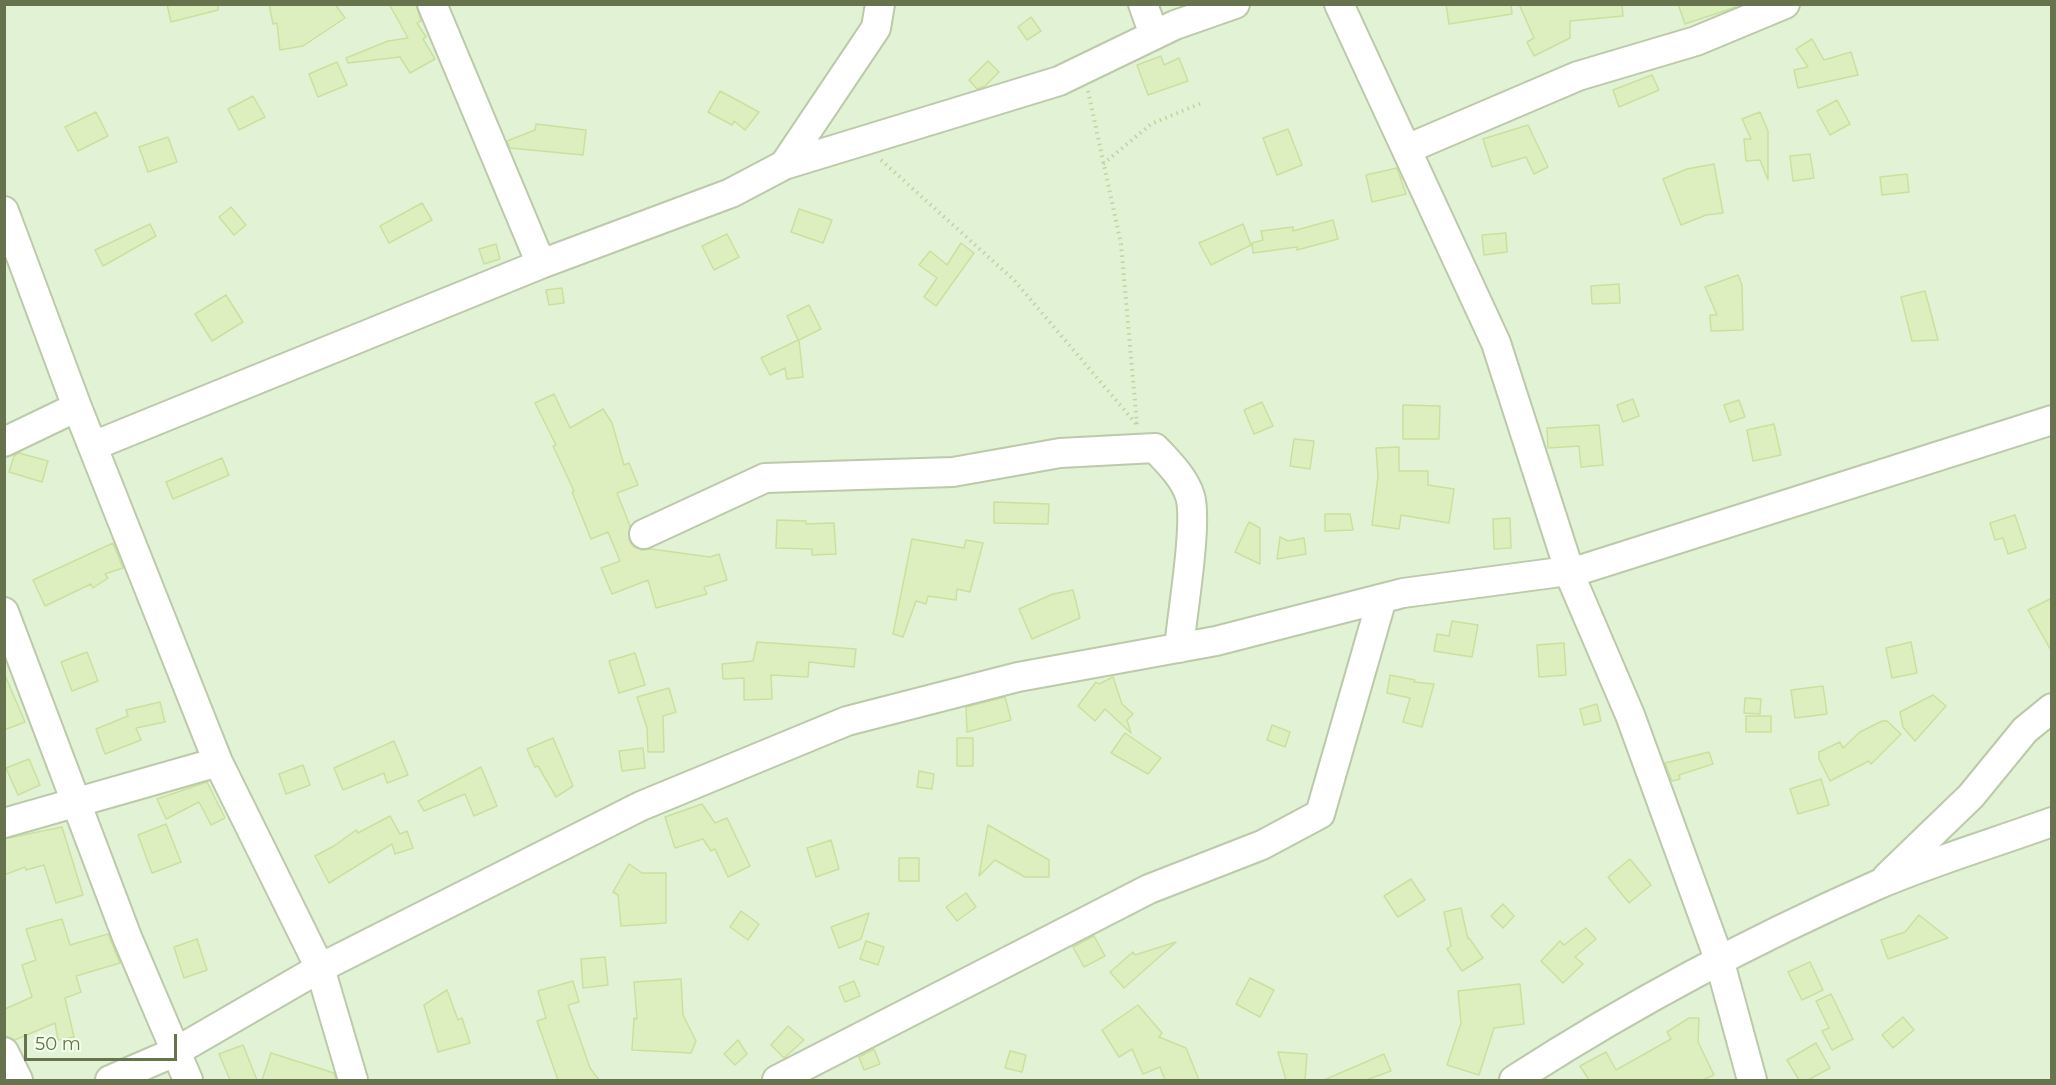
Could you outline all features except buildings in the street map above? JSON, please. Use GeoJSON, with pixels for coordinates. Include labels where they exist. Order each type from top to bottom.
{"type":"FeatureCollection","features":[{"type":"Feature","properties":{"kind":"street"},"geometry":{"type":"LineString","coordinates":[[432,4],[541,264]]}},
{"type":"Feature","properties":{"kind":"street"},"geometry":{"type":"LineString","coordinates":[[784,165],[876,28],[880,4]]}},
{"type":"Feature","properties":{"kind":"street"},"geometry":{"type":"LineString","coordinates":[[1143,4],[1154,35]]}},
{"type":"Feature","properties":{"kind":"street"},"geometry":{"type":"LineString","coordinates":[[93,446],[541,264],[731,193],[784,165],[1059,81],[1175,25],[1235,4]]}},
{"type":"Feature","properties":{"kind":"street"},"geometry":{"type":"LineString","coordinates":[[1339,4],[1496,343],[1570,571],[1630,715],[1719,959],[1752,1080]]}},
{"type":"Feature","properties":{"kind":"street"},"geometry":{"type":"LineString","coordinates":[[1407,149],[1578,76],[1696,41],[1785,4]]}},
{"type":"Feature","properties":{"kind":"street"},"geometry":{"type":"LineString","coordinates":[[4,211],[77,407],[218,762],[320,969],[354,1080]]}},
{"type":"Feature","properties":{"kind":"street"},"geometry":{"type":"LineString","coordinates":[[4,442],[77,407]]}},
{"type":"Feature","properties":{"kind":"street"},"geometry":{"type":"LineString","coordinates":[[110,1080],[174,1052],[320,969],[641,806],[847,721],[1018,677],[1179,648],[1403,593],[1583,569],[2052,420]]}},
{"type":"Feature","properties":{"kind":"street"},"geometry":{"type":"LineString","coordinates":[[644,534],[765,478],[953,472],[1059,453],[1155,448],[1183,480],[1191,498],[1190,536],[1179,648]]}},
{"type":"Feature","properties":{"kind":"street"},"geometry":{"type":"LineString","coordinates":[[777,1080],[1149,889],[1262,845],[1320,814],[1379,609]]}},
{"type":"Feature","properties":{"kind":"street"},"geometry":{"type":"LineString","coordinates":[[4,612],[127,938],[174,1052],[188,1080]]}},
{"type":"Feature","properties":{"kind":"street"},"geometry":{"type":"LineString","coordinates":[[1879,885],[1971,796],[2025,730],[2052,708]]}},
{"type":"Feature","properties":{"kind":"street"},"geometry":{"type":"LineString","coordinates":[[4,823],[218,762]]}},
{"type":"Feature","properties":{"kind":"street"},"geometry":{"type":"LineString","coordinates":[[1514,1080],[1584,1035],[1719,959],[1879,885],[2052,822]]}},
{"type":"Feature","properties":{"kind":"street"},"geometry":{"type":"LineString","coordinates":[[4,1052],[18,1080]]}},
{"type":"Feature","properties":{"kind":"path"},"geometry":{"type":"LineString","coordinates":[[1083,69],[1121,244],[1137,425]]}},
{"type":"Feature","properties":{"kind":"path"},"geometry":{"type":"LineString","coordinates":[[1103,164],[1151,124],[1204,102]]}},
{"type":"Feature","properties":{"kind":"path"},"geometry":{"type":"LineString","coordinates":[[861,142],[1014,280],[1155,448]]}},
{"type":"Feature","properties":{"kind":"shaded area"},"geometry":{"type":"Polygon","coordinates":[[[5,5],[2051,5],[2051,1080],[5,1080],[5,5]]]}}]}
